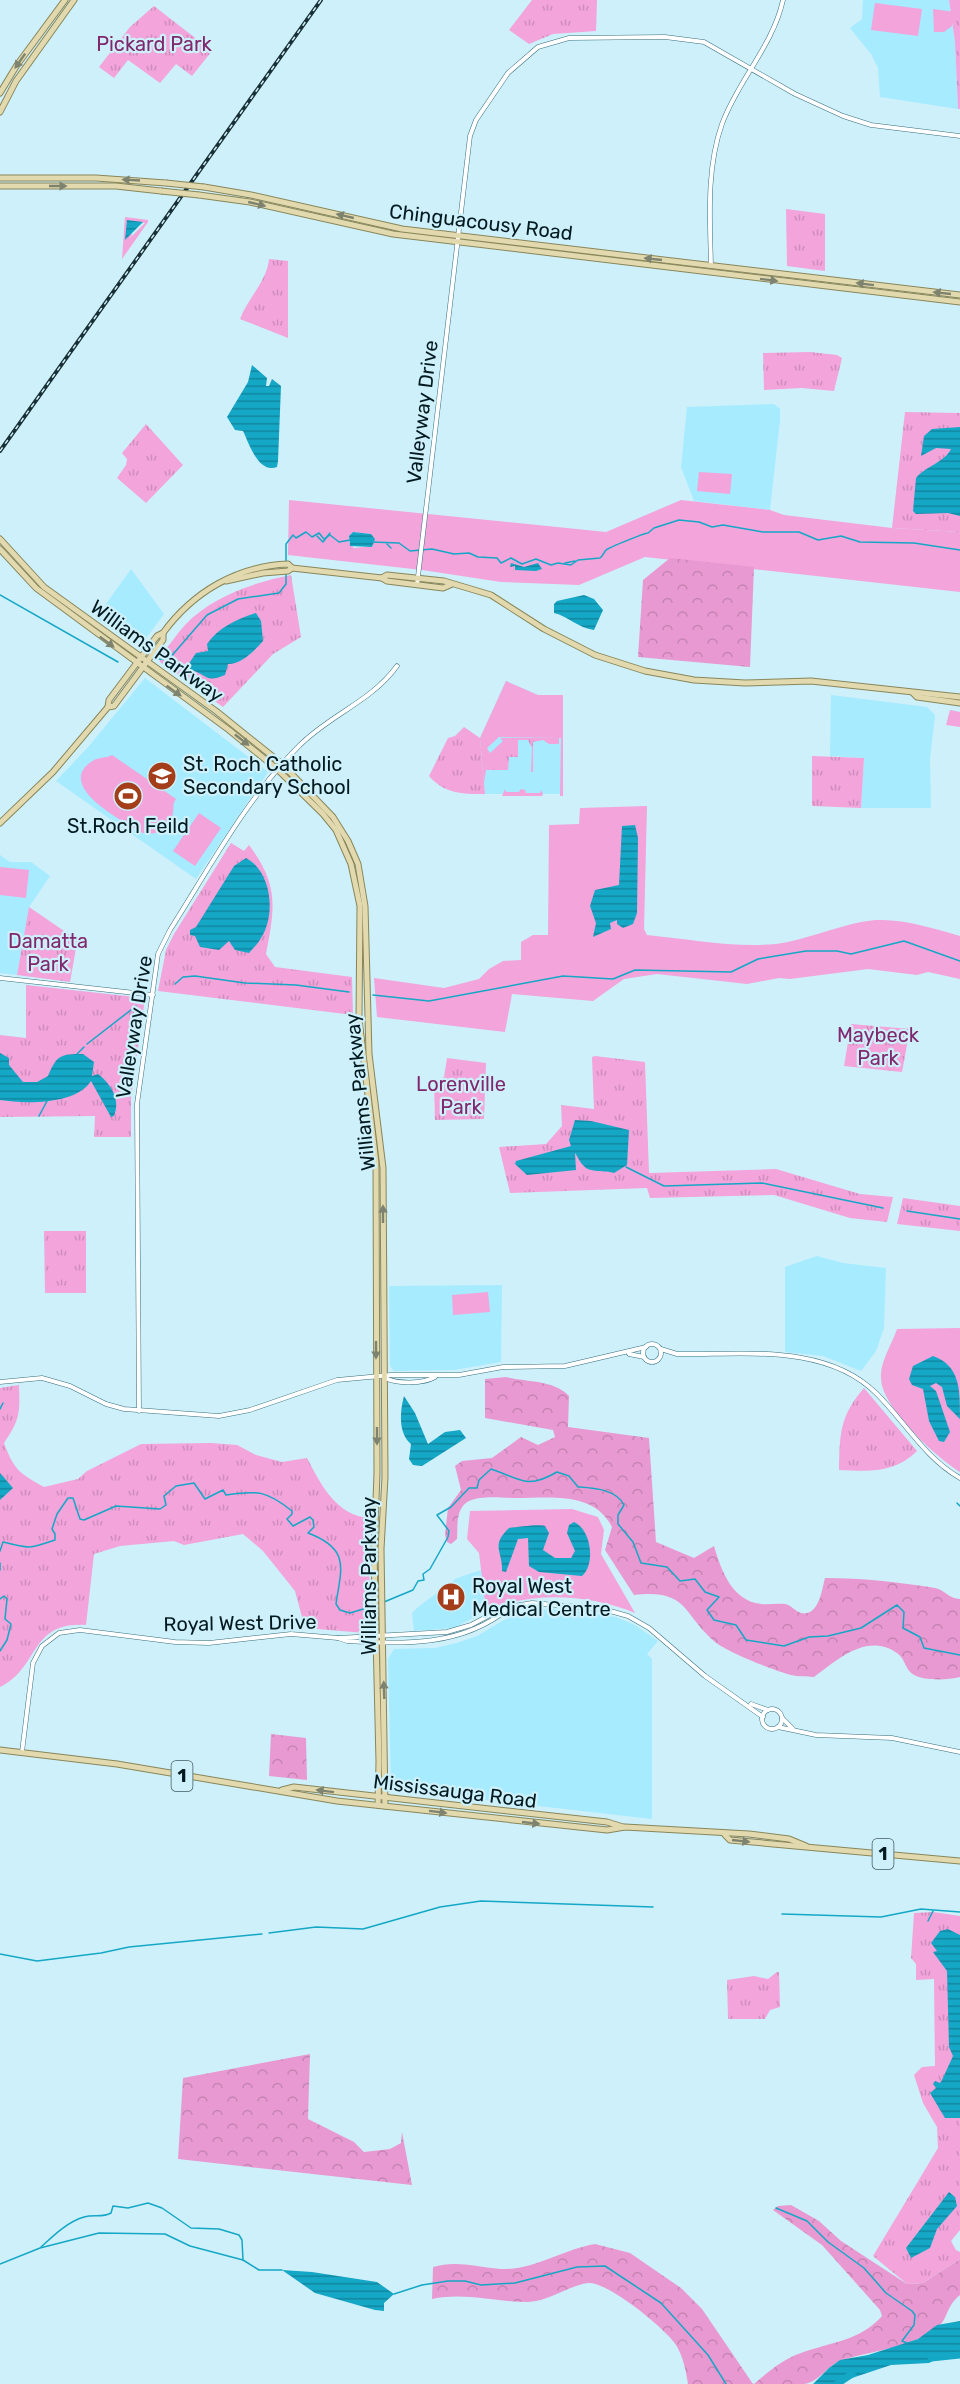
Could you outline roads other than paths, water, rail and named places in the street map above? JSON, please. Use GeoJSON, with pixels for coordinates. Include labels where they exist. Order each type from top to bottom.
{"type":"FeatureCollection","features":[{"type":"Feature","properties":{"kind":"main road"},"geometry":{"type":"LineString","coordinates":[[0,93],[17,65],[65,0]]}},
{"type":"Feature","properties":{"kind":"main road"},"geometry":{"type":"LineString","coordinates":[[0,112],[16,81],[74,0]]}},
{"type":"Feature","properties":{"kind":"main road","name":"Chinguacousy Road"},"geometry":{"type":"LineString","coordinates":[[0,178],[96,178],[204,187],[251,195],[393,228],[458,239],[711,273],[960,302]]}},
{"type":"Feature","properties":{"kind":"main road","name":"Chinguacousy Road"},"geometry":{"type":"LineString","coordinates":[[0,186],[116,186],[161,190],[250,202],[393,234],[711,265],[960,295]]}},
{"type":"Feature","properties":{"kind":"main road","name":"Williams Parkway"},"geometry":{"type":"LineString","coordinates":[[0,539],[32,577],[252,738],[336,830],[349,858],[359,893],[359,1019],[376,1163],[374,1576],[378,1805]]}},
{"type":"Feature","properties":{"kind":"main road","name":"Williams Parkway"},"geometry":{"type":"LineString","coordinates":[[0,549],[36,588],[136,664],[279,767],[326,806],[342,829],[354,854],[363,885],[368,1045],[383,1168],[384,1378],[381,1575],[386,1806]]}},
{"type":"Feature","properties":{"kind":"main road"},"geometry":{"type":"LineString","coordinates":[[0,823],[53,772],[108,707],[109,700],[157,636],[163,633],[189,604],[231,576],[241,572],[288,564],[292,568],[382,578],[387,581],[444,581],[450,585],[491,595],[544,629],[619,663],[694,680],[752,683],[811,681],[960,697]]}},
{"type":"Feature","properties":{"kind":"main road"},"geometry":{"type":"LineString","coordinates":[[108,707],[114,706],[143,669],[163,640],[163,633]]}},
{"type":"Feature","properties":{"kind":"main road"},"geometry":{"type":"LineString","coordinates":[[913,693],[917,697],[960,703]]}},
{"type":"Feature","properties":{"kind":"main road","name":"Mississauga Road"},"geometry":{"type":"LineString","coordinates":[[0,1750],[386,1806],[569,1827],[607,1830],[625,1827]]}},
{"type":"Feature","properties":{"kind":"main road","name":"Mississauga Road"},"geometry":{"type":"LineString","coordinates":[[282,1790],[294,1787],[607,1822],[625,1827],[725,1835],[731,1833],[789,1839],[806,1846],[960,1861]]}},
{"type":"Feature","properties":{"kind":"street"},"geometry":{"type":"LineString","coordinates":[[711,273],[710,214],[715,155],[722,125],[775,27],[783,0]]}},
{"type":"Feature","properties":{"kind":"street","name":"Valleyway Drive"},"geometry":{"type":"LineString","coordinates":[[417,581],[458,239],[465,162],[476,120],[508,73],[538,47],[569,38],[695,39],[718,48],[795,94],[843,116],[871,125],[960,136]]}},
{"type":"Feature","properties":{"kind":"street","name":"Valleyway Drive"},"geometry":{"type":"LineString","coordinates":[[139,1412],[137,1104],[158,954],[170,930],[264,785],[308,736],[369,696],[387,681],[397,666]]}},
{"type":"Feature","properties":{"kind":"street"},"geometry":{"type":"LineString","coordinates":[[0,978],[153,995]]}},
{"type":"Feature","properties":{"kind":"street"},"geometry":{"type":"LineString","coordinates":[[0,1382],[36,1378],[58,1382],[106,1404],[139,1412],[227,1415],[255,1408],[334,1381],[384,1378],[391,1375],[437,1376],[504,1367],[565,1366],[626,1353],[652,1344],[677,1354]]}},
{"type":"Feature","properties":{"kind":"street"},"geometry":{"type":"LineString","coordinates":[[644,1357],[646,1347]]}},
{"type":"Feature","properties":{"kind":"street"},"geometry":{"type":"LineString","coordinates":[[660,1358],[661,1349]]}},
{"type":"Feature","properties":{"kind":"street"},"geometry":{"type":"LineString","coordinates":[[626,1353],[644,1357],[651,1363],[677,1354],[803,1357],[831,1363],[866,1384],[919,1443],[960,1478]]}},
{"type":"Feature","properties":{"kind":"street","name":"Royal West Drive"},"geometry":{"type":"LineString","coordinates":[[375,1639],[382,1635],[452,1632],[498,1610],[546,1602],[603,1609],[628,1616],[649,1629],[705,1676],[744,1701],[763,1717]]}},
{"type":"Feature","properties":{"kind":"street","name":"Royal West Drive"},"geometry":{"type":"LineString","coordinates":[[22,1752],[33,1663],[42,1646],[59,1632],[80,1630],[175,1642],[209,1642],[291,1634],[375,1639],[383,1642],[432,1642],[471,1631],[509,1608]]}},
{"type":"Feature","properties":{"kind":"street","name":"Royal West Drive"},"geometry":{"type":"LineString","coordinates":[[744,1701],[768,1710]]}},
{"type":"Feature","properties":{"kind":"street"},"geometry":{"type":"LineString","coordinates":[[794,1729],[778,1711],[768,1710],[763,1717],[766,1726],[794,1729],[816,1735],[892,1738],[960,1752]]}},
{"type":"Feature","properties":{"kind":"street"},"geometry":{"type":"LineString","coordinates":[[778,1727],[782,1718]]}},
{"type":"Feature","properties":{"kind":"waterway"},"geometry":{"type":"LineString","coordinates":[[372,542],[399,543],[410,551],[432,549],[454,554],[469,553],[478,557],[497,558],[501,563],[511,558],[522,564],[536,559],[551,565],[558,563],[571,565],[578,560],[600,558],[609,548],[648,533],[654,528],[679,520],[699,522],[712,527],[723,525],[763,532],[799,532],[818,540],[841,536],[860,542],[914,543],[960,550]]}},
{"type":"Feature","properties":{"kind":"waterway"},"geometry":{"type":"LineString","coordinates":[[286,562],[286,544],[293,535],[296,538],[306,532],[312,537],[319,533],[324,539],[330,535],[339,542],[350,540]]}},
{"type":"Feature","properties":{"kind":"waterway"},"geometry":{"type":"LineString","coordinates":[[317,536],[323,542],[330,533]]}},
{"type":"Feature","properties":{"kind":"waterway"},"geometry":{"type":"LineString","coordinates":[[387,544],[391,548]]}},
{"type":"Feature","properties":{"kind":"waterway"},"geometry":{"type":"LineString","coordinates":[[565,563],[575,561]]}},
{"type":"Feature","properties":{"kind":"waterway"},"geometry":{"type":"LineString","coordinates":[[159,659],[168,660],[207,615],[238,599],[279,593],[286,584],[286,573]]}},
{"type":"Feature","properties":{"kind":"waterway"},"geometry":{"type":"LineString","coordinates":[[0,595],[118,662]]}},
{"type":"Feature","properties":{"kind":"waterway"},"geometry":{"type":"LineString","coordinates":[[373,995],[429,1001],[563,976],[613,979],[635,970],[731,972],[758,959],[806,951],[837,951],[851,954],[904,941],[960,961]]}},
{"type":"Feature","properties":{"kind":"waterway"},"geometry":{"type":"LineString","coordinates":[[175,984],[183,977],[195,976],[349,992]]}},
{"type":"Feature","properties":{"kind":"waterway"},"geometry":{"type":"LineString","coordinates":[[87,1044],[136,1006]]}},
{"type":"Feature","properties":{"kind":"waterway"},"geometry":{"type":"LineString","coordinates":[[77,1054],[84,1047]]}},
{"type":"Feature","properties":{"kind":"waterway"},"geometry":{"type":"LineString","coordinates":[[39,1116],[47,1101]]}},
{"type":"Feature","properties":{"kind":"waterway"},"geometry":{"type":"LineString","coordinates":[[626,1167],[664,1186],[762,1183],[883,1208]]}},
{"type":"Feature","properties":{"kind":"waterway"},"geometry":{"type":"LineString","coordinates":[[907,1211],[960,1219]]}},
{"type":"Feature","properties":{"kind":"waterway"},"geometry":{"type":"LineString","coordinates":[[0,1409],[3,1403]]}},
{"type":"Feature","properties":{"kind":"waterway"},"geometry":{"type":"LineString","coordinates":[[384,1602],[413,1590],[418,1581],[424,1580],[423,1574],[430,1569],[448,1537],[449,1531],[437,1515],[451,1507],[469,1488],[477,1488],[479,1480],[491,1469],[530,1482],[538,1481],[557,1472],[569,1476],[578,1487],[604,1490],[616,1496],[624,1505],[618,1515],[618,1524],[633,1542],[641,1563],[667,1567],[680,1581],[695,1579],[705,1592],[719,1597],[707,1610],[714,1620],[736,1625],[746,1640],[784,1646],[809,1637],[828,1636],[861,1628],[897,1605],[904,1612],[903,1628],[920,1637],[924,1648],[960,1655]]}},
{"type":"Feature","properties":{"kind":"waterway"},"geometry":{"type":"LineString","coordinates":[[0,1551],[3,1542],[29,1547],[55,1540],[52,1529],[57,1514],[68,1498],[73,1498],[80,1519],[84,1520],[116,1506],[160,1509],[166,1505],[164,1496],[176,1486],[194,1483],[205,1499],[223,1490],[226,1495],[254,1493],[276,1499],[292,1511],[287,1519],[293,1526],[310,1517],[314,1527],[308,1533],[331,1546],[340,1561],[341,1570],[336,1604],[340,1610],[350,1613],[373,1606]]}},
{"type":"Feature","properties":{"kind":"waterway"},"geometry":{"type":"LineString","coordinates":[[957,1503],[960,1506]]}},
{"type":"Feature","properties":{"kind":"waterway"},"geometry":{"type":"LineString","coordinates":[[0,1563],[0,1570]]}},
{"type":"Feature","properties":{"kind":"waterway"},"geometry":{"type":"LineString","coordinates":[[0,1599],[4,1596],[7,1599],[5,1619],[11,1624],[7,1640],[0,1651]]}},
{"type":"Feature","properties":{"kind":"waterway"},"geometry":{"type":"LineString","coordinates":[[269,1933],[316,1927],[363,1929],[440,1907],[481,1901],[653,1907]]}},
{"type":"Feature","properties":{"kind":"waterway"},"geometry":{"type":"LineString","coordinates":[[782,1914],[881,1917],[921,1909],[960,1912]]}},
{"type":"Feature","properties":{"kind":"waterway"},"geometry":{"type":"LineString","coordinates":[[928,1921],[933,1911]]}},
{"type":"Feature","properties":{"kind":"waterway"},"geometry":{"type":"LineString","coordinates":[[0,1954],[37,1961],[129,1947],[262,1934]]}},
{"type":"Feature","properties":{"kind":"waterway"},"geometry":{"type":"LineString","coordinates":[[41,2247],[78,2219],[111,2213],[113,2206],[128,2208],[148,2203],[162,2208],[191,2228],[219,2229],[239,2235],[242,2240],[243,2260]]}},
{"type":"Feature","properties":{"kind":"waterway"},"geometry":{"type":"LineString","coordinates":[[776,2208],[807,2221],[828,2242],[864,2268],[886,2293],[912,2311],[915,2315],[914,2325],[902,2341],[907,2343]]}},
{"type":"Feature","properties":{"kind":"waterway"},"geometry":{"type":"LineString","coordinates":[[0,2264],[40,2248],[99,2233],[165,2234],[190,2246],[243,2260],[259,2270],[282,2270]]}},
{"type":"Feature","properties":{"kind":"waterway"},"geometry":{"type":"LineString","coordinates":[[394,2294],[422,2285],[448,2281],[465,2281],[481,2285],[515,2283],[577,2267],[605,2266],[661,2303],[708,2355],[726,2384]]}},
{"type":"Feature","properties":{"kind":"waterway"},"geometry":{"type":"LineString","coordinates":[[931,2358],[960,2355]]}},
{"type":"Feature","properties":{"kind":"waterway"},"geometry":{"type":"LineString","coordinates":[[837,2384],[852,2374]]}},
{"type":"Feature","properties":{"kind":"railway"},"geometry":{"type":"LineString","coordinates":[[0,451],[321,0]]}},
{"type":"Feature","properties":{"kind":"place","name":"St. Roch Catholic Secondary School"},"geometry":{"type":"Point","coordinates":[162,776]}},
{"type":"Feature","properties":{"kind":"place","name":"St.Roch Feild"},"geometry":{"type":"Point","coordinates":[128,796]}},
{"type":"Feature","properties":{"kind":"place","name":"Royal West Medical Centre"},"geometry":{"type":"Point","coordinates":[451,1597]}},
{"type":"Feature","properties":{"kind":"park label","name":"Pickard Park"},"geometry":{"type":"Point","coordinates":[154,44]}},
{"type":"Feature","properties":{"kind":"park label","name":"Damatta Park"},"geometry":{"type":"Point","coordinates":[48,952]}},
{"type":"Feature","properties":{"kind":"park label","name":"Maybeck Park"},"geometry":{"type":"Point","coordinates":[878,1046]}},
{"type":"Feature","properties":{"kind":"park label","name":"Lorenville Park"},"geometry":{"type":"Point","coordinates":[461,1096]}}]}
